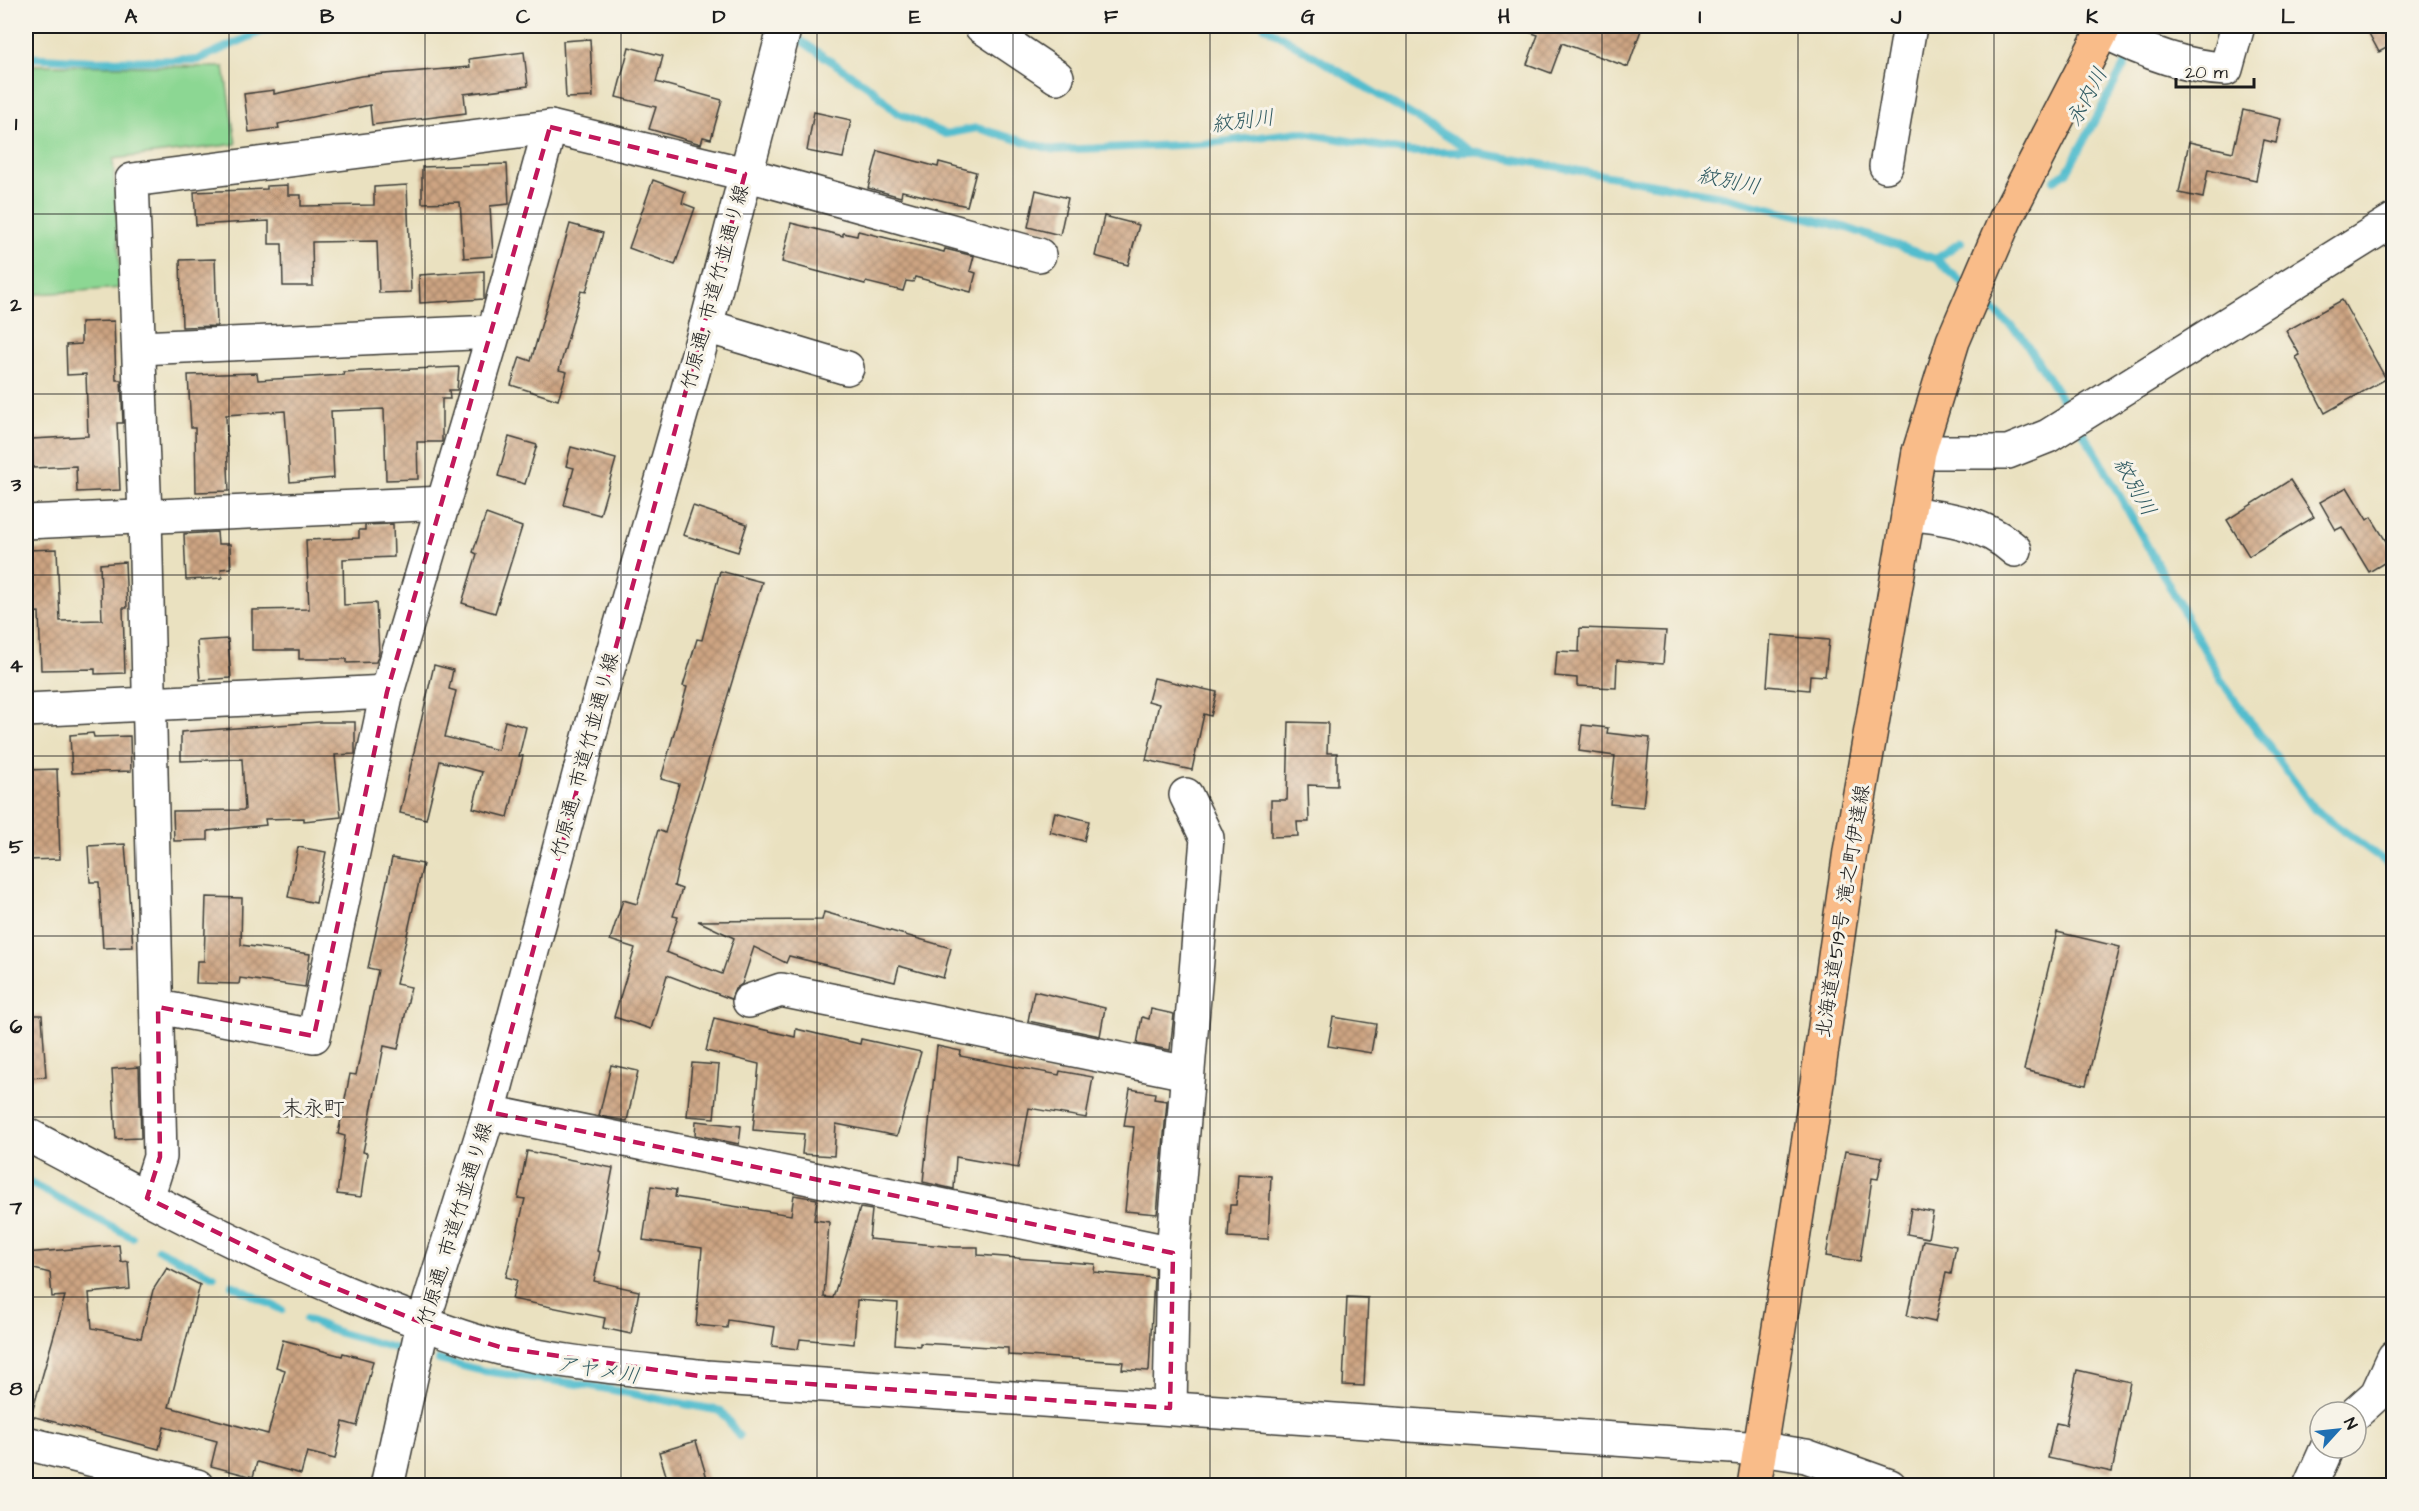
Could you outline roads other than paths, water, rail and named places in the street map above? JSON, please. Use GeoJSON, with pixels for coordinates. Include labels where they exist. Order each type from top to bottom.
{"type":"FeatureCollection","features":[{"type":"Feature","properties":{"kind":"main road","name":"北海道道519号 滝之町伊達線"},"geometry":{"type":"LineString","coordinates":[[1754,1485],[1850,851],[1919,452],[1953,340],[2004,220],[2104,28]]}},
{"type":"Feature","properties":{"kind":"street","name":"竹原通, 市道竹並通り線"},"geometry":{"type":"LineString","coordinates":[[387,1485],[423,1323],[489,1112],[595,715],[706,326],[785,26]]}},
{"type":"Feature","properties":{"kind":"street"},"geometry":{"type":"LineString","coordinates":[[981,26],[1057,77]]}},
{"type":"Feature","properties":{"kind":"street"},"geometry":{"type":"LineString","coordinates":[[1886,166],[1910,26]]}},
{"type":"Feature","properties":{"kind":"street"},"geometry":{"type":"LineString","coordinates":[[2104,28],[2178,62],[2203,68],[2226,69],[2238,26]]}},
{"type":"Feature","properties":{"kind":"street"},"geometry":{"type":"LineString","coordinates":[[158,1007],[314,1036],[387,692],[494,332],[550,127]]}},
{"type":"Feature","properties":{"kind":"street"},"geometry":{"type":"LineString","coordinates":[[147,1198],[160,1156],[158,1007],[145,516],[132,180],[550,127],[745,174],[1039,255]]}},
{"type":"Feature","properties":{"kind":"street"},"geometry":{"type":"LineString","coordinates":[[1919,452],[2008,452],[2048,436],[2390,232]]}},
{"type":"Feature","properties":{"kind":"street"},"geometry":{"type":"LineString","coordinates":[[706,326],[847,368]]}},
{"type":"Feature","properties":{"kind":"street"},"geometry":{"type":"LineString","coordinates":[[139,348],[494,332]]}},
{"type":"Feature","properties":{"kind":"street"},"geometry":{"type":"LineString","coordinates":[[26,522],[444,503]]}},
{"type":"Feature","properties":{"kind":"street"},"geometry":{"type":"LineString","coordinates":[[1908,513],[1960,520],[2002,538],[2015,550]]}},
{"type":"Feature","properties":{"kind":"street"},"geometry":{"type":"LineString","coordinates":[[26,710],[387,692]]}},
{"type":"Feature","properties":{"kind":"street"},"geometry":{"type":"LineString","coordinates":[[1170,1408],[1173,1253],[1207,838],[1186,795]]}},
{"type":"Feature","properties":{"kind":"street"},"geometry":{"type":"LineString","coordinates":[[749,1001],[781,990],[1187,1073]]}},
{"type":"Feature","properties":{"kind":"street"},"geometry":{"type":"LineString","coordinates":[[489,1112],[1173,1253]]}},
{"type":"Feature","properties":{"kind":"street"},"geometry":{"type":"LineString","coordinates":[[26,1134],[147,1198],[308,1277],[423,1323],[503,1348],[571,1361],[683,1374],[1761,1449],[1806,1456],[1890,1485]]}},
{"type":"Feature","properties":{"kind":"street"},"geometry":{"type":"LineString","coordinates":[[2368,1402],[2377,1394],[2394,1357]]}},
{"type":"Feature","properties":{"kind":"street"},"geometry":{"type":"LineString","coordinates":[[26,1443],[197,1485]]}},
{"type":"Feature","properties":{"kind":"street"},"geometry":{"type":"LineString","coordinates":[[2310,1485],[2321,1460]]}},
{"type":"Feature","properties":{"kind":"waterway","name":"紋別川"},"geometry":{"type":"LineString","coordinates":[[26,57],[92,61],[197,60],[274,26]]}},
{"type":"Feature","properties":{"kind":"waterway"},"geometry":{"type":"LineString","coordinates":[[1264,26],[1473,152]]}},
{"type":"Feature","properties":{"kind":"waterway","name":"永内川"},"geometry":{"type":"LineString","coordinates":[[2138,40],[2146,26]]}},
{"type":"Feature","properties":{"kind":"waterway","name":"紋別川"},"geometry":{"type":"LineString","coordinates":[[791,34],[872,89],[897,113],[946,134],[977,128],[1054,150],[1203,144],[1299,132],[1410,152],[1473,152],[1722,196],[1847,228],[1936,259],[1966,286]]}},
{"type":"Feature","properties":{"kind":"waterway","name":"永内川"},"geometry":{"type":"LineString","coordinates":[[2054,180],[2067,172],[2131,53]]}},
{"type":"Feature","properties":{"kind":"waterway","name":"永内川"},"geometry":{"type":"LineString","coordinates":[[1936,259],[1961,242]]}},
{"type":"Feature","properties":{"kind":"waterway","name":"紋別川"},"geometry":{"type":"LineString","coordinates":[[1980,298],[2021,335],[2070,412]]}},
{"type":"Feature","properties":{"kind":"waterway","name":"紋別川"},"geometry":{"type":"LineString","coordinates":[[2078,425],[2099,458],[2222,682],[2314,809],[2394,868]]}},
{"type":"Feature","properties":{"kind":"waterway","name":"アヤメ川"},"geometry":{"type":"LineString","coordinates":[[26,1181],[132,1237]]}},
{"type":"Feature","properties":{"kind":"waterway","name":"アヤメ川"},"geometry":{"type":"LineString","coordinates":[[158,1249],[214,1276]]}},
{"type":"Feature","properties":{"kind":"waterway","name":"アヤメ川"},"geometry":{"type":"LineString","coordinates":[[232,1285],[282,1310]]}},
{"type":"Feature","properties":{"kind":"waterway","name":"アヤメ川"},"geometry":{"type":"LineString","coordinates":[[306,1319],[340,1333],[394,1348]]}},
{"type":"Feature","properties":{"kind":"waterway","name":"アヤメ川"},"geometry":{"type":"LineString","coordinates":[[439,1360],[483,1371],[592,1386],[721,1411],[739,1436]]}},
{"type":"Feature","properties":{"kind":"district","name":"末永町"},"geometry":{"type":"Point","coordinates":[313,1108]}}]}
